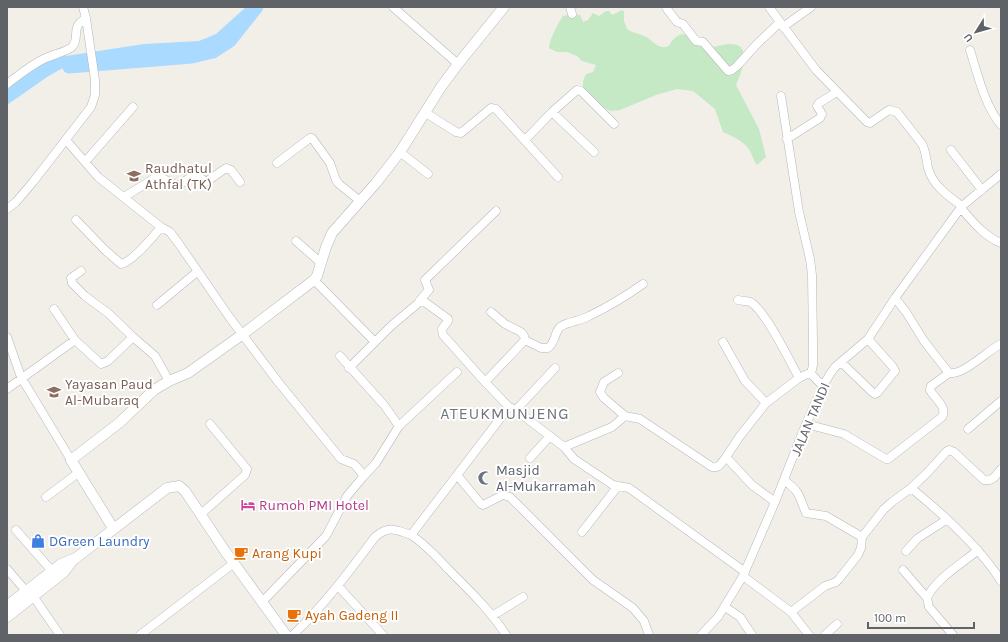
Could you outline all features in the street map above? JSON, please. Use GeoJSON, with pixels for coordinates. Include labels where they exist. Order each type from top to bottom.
{"type":"FeatureCollection","features":[{"type":"Feature","properties":{"kind":"street"},"geometry":{"type":"LineString","coordinates":[[7,209],[34,182],[94,102],[95,95],[91,46],[83,7]]}},
{"type":"Feature","properties":{"kind":"street"},"geometry":{"type":"LineString","coordinates":[[393,7],[458,64]]}},
{"type":"Feature","properties":{"kind":"street"},"geometry":{"type":"LineString","coordinates":[[71,460],[119,423],[154,390],[169,381],[188,373],[243,334],[314,280],[317,276],[332,233],[376,183],[400,152],[441,87],[504,7]]}},
{"type":"Feature","properties":{"kind":"street"},"geometry":{"type":"LineString","coordinates":[[769,7],[816,70],[869,123],[889,110],[897,112],[922,144],[925,150],[930,173],[938,187],[962,207],[980,228],[1001,243]]}},
{"type":"Feature","properties":{"kind":"street"},"geometry":{"type":"LineString","coordinates":[[666,8],[678,22],[683,24],[696,41],[703,42],[728,71],[732,70],[756,44],[782,25],[811,7]]}},
{"type":"Feature","properties":{"kind":"street"},"geometry":{"type":"LineString","coordinates":[[7,84],[45,58],[74,45],[76,27],[86,18]]}},
{"type":"Feature","properties":{"kind":"street"},"geometry":{"type":"LineString","coordinates":[[970,50],[989,105],[995,118],[1001,125]]}},
{"type":"Feature","properties":{"kind":"street"},"geometry":{"type":"LineString","coordinates":[[525,140],[552,112],[575,91],[579,90],[614,124]]}},
{"type":"Feature","properties":{"kind":"street"},"geometry":{"type":"LineString","coordinates":[[787,139],[820,118],[822,114],[818,106],[819,102],[837,92]]}},
{"type":"Feature","properties":{"kind":"street"},"geometry":{"type":"LineString","coordinates":[[781,96],[799,212],[810,259],[812,275],[813,365],[811,374]]}},
{"type":"Feature","properties":{"kind":"street"},"geometry":{"type":"LineString","coordinates":[[85,162],[133,107]]}},
{"type":"Feature","properties":{"kind":"street"},"geometry":{"type":"LineString","coordinates":[[426,113],[458,133],[463,132],[491,108],[496,108],[558,177]]}},
{"type":"Feature","properties":{"kind":"street"},"geometry":{"type":"LineString","coordinates":[[552,112],[594,152]]}},
{"type":"Feature","properties":{"kind":"street"},"geometry":{"type":"LineString","coordinates":[[277,163],[312,138],[330,164],[339,184],[360,201]]}},
{"type":"Feature","properties":{"kind":"street"},"geometry":{"type":"LineString","coordinates":[[66,140],[98,177],[170,232],[230,318],[307,418],[342,459],[354,464],[361,472],[363,477]]}},
{"type":"Feature","properties":{"kind":"street"},"geometry":{"type":"LineString","coordinates":[[951,150],[982,190]]}},
{"type":"Feature","properties":{"kind":"street"},"geometry":{"type":"LineString","coordinates":[[400,152],[428,174]]}},
{"type":"Feature","properties":{"kind":"street"},"geometry":{"type":"LineString","coordinates":[[124,197],[158,176],[178,186],[195,174],[206,182],[226,168],[231,170],[240,182]]}},
{"type":"Feature","properties":{"kind":"street","name":"JALAN TANDI"},"geometry":{"type":"LineString","coordinates":[[701,635],[718,617],[744,574],[806,424],[832,370],[868,339],[895,298],[962,207],[1001,174]]}},
{"type":"Feature","properties":{"kind":"street"},"geometry":{"type":"LineString","coordinates":[[349,368],[420,300],[429,290],[425,280],[496,211]]}},
{"type":"Feature","properties":{"kind":"street"},"geometry":{"type":"LineString","coordinates":[[76,220],[121,264],[126,263],[162,227]]}},
{"type":"Feature","properties":{"kind":"street"},"geometry":{"type":"LineString","coordinates":[[296,241],[321,263]]}},
{"type":"Feature","properties":{"kind":"street"},"geometry":{"type":"LineString","coordinates":[[81,270],[71,278],[72,283],[85,296],[108,313],[155,356],[169,381]]}},
{"type":"Feature","properties":{"kind":"street"},"geometry":{"type":"LineString","coordinates":[[157,305],[197,272]]}},
{"type":"Feature","properties":{"kind":"street"},"geometry":{"type":"LineString","coordinates":[[314,280],[375,342]]}},
{"type":"Feature","properties":{"kind":"street"},"geometry":{"type":"LineString","coordinates":[[491,312],[506,324],[521,332],[525,340],[541,348],[548,348],[554,343],[561,326],[588,317],[618,301],[643,284]]}},
{"type":"Feature","properties":{"kind":"street"},"geometry":{"type":"LineString","coordinates":[[895,298],[906,312],[924,341],[950,373]]}},
{"type":"Feature","properties":{"kind":"street"},"geometry":{"type":"LineString","coordinates":[[420,300],[423,300],[448,319],[448,322],[442,328],[443,335],[485,382],[513,408],[564,447],[574,459],[613,486],[629,488],[744,574],[791,612],[808,635]]}},
{"type":"Feature","properties":{"kind":"street"},"geometry":{"type":"LineString","coordinates":[[738,300],[750,302],[767,320],[799,378]]}},
{"type":"Feature","properties":{"kind":"street"},"geometry":{"type":"LineString","coordinates":[[54,309],[75,340],[103,364],[133,337]]}},
{"type":"Feature","properties":{"kind":"street"},"geometry":{"type":"LineString","coordinates":[[7,337],[21,377],[78,473],[113,528]]}},
{"type":"Feature","properties":{"kind":"street"},"geometry":{"type":"LineString","coordinates":[[841,362],[872,392],[875,394],[877,393],[895,372],[893,367],[868,339]]}},
{"type":"Feature","properties":{"kind":"street"},"geometry":{"type":"LineString","coordinates":[[7,389],[21,377],[47,361],[75,340]]}},
{"type":"Feature","properties":{"kind":"street"},"geometry":{"type":"LineString","coordinates":[[485,382],[525,340]]}},
{"type":"Feature","properties":{"kind":"street"},"geometry":{"type":"LineString","coordinates":[[723,342],[745,381],[766,403]]}},
{"type":"Feature","properties":{"kind":"street"},"geometry":{"type":"LineString","coordinates":[[806,424],[844,434],[888,459],[944,414],[943,408],[930,390],[931,386],[950,373],[957,373],[966,368],[1001,344]]}},
{"type":"Feature","properties":{"kind":"street"},"geometry":{"type":"LineString","coordinates":[[340,356],[349,368],[384,405],[398,426]]}},
{"type":"Feature","properties":{"kind":"street"},"geometry":{"type":"LineString","coordinates":[[411,535],[457,475],[513,408],[555,368]]}},
{"type":"Feature","properties":{"kind":"street"},"geometry":{"type":"LineString","coordinates":[[262,602],[326,536],[347,496],[376,463],[398,426],[457,372]]}},
{"type":"Feature","properties":{"kind":"street"},"geometry":{"type":"LineString","coordinates":[[618,373],[604,382],[600,392],[604,398],[625,416],[640,419],[714,467],[720,465],[740,436],[766,403],[799,378],[807,374],[811,374]]}},
{"type":"Feature","properties":{"kind":"street"},"geometry":{"type":"LineString","coordinates":[[811,374],[823,386]]}},
{"type":"Feature","properties":{"kind":"street"},"geometry":{"type":"LineString","coordinates":[[968,429],[1001,401]]}},
{"type":"Feature","properties":{"kind":"street"},"geometry":{"type":"LineString","coordinates":[[564,447],[612,427],[625,416]]}},
{"type":"Feature","properties":{"kind":"street"},"geometry":{"type":"LineString","coordinates":[[201,514],[245,475],[247,469],[210,424]]}},
{"type":"Feature","properties":{"kind":"street"},"geometry":{"type":"LineString","coordinates":[[530,458],[550,436]]}},
{"type":"Feature","properties":{"kind":"street"},"geometry":{"type":"LineString","coordinates":[[791,612],[825,586],[836,582],[839,579],[858,555],[861,548],[862,537],[884,509],[911,488],[949,450],[954,452],[984,480],[990,481],[1001,468]]}},
{"type":"Feature","properties":{"kind":"street"},"geometry":{"type":"LineString","coordinates":[[726,457],[752,485],[775,502]]}},
{"type":"Feature","properties":{"kind":"street"},"geometry":{"type":"LineString","coordinates":[[46,497],[78,473]]}},
{"type":"Feature","properties":{"kind":"street"},"geometry":{"type":"LineString","coordinates":[[457,475],[483,505],[503,495],[510,498],[593,580],[633,608],[644,621],[649,635]]}},
{"type":"Feature","properties":{"kind":"street"},"geometry":{"type":"LineString","coordinates":[[784,480],[795,488],[801,498],[806,513],[826,516],[862,537]]}},
{"type":"Feature","properties":{"kind":"street"},"geometry":{"type":"LineString","coordinates":[[7,606],[64,572],[76,558],[113,528],[167,488],[179,486],[185,491],[234,564],[286,635]]}},
{"type":"Feature","properties":{"kind":"street"},"geometry":{"type":"LineString","coordinates":[[582,532],[618,486]]}},
{"type":"Feature","properties":{"kind":"street"},"geometry":{"type":"LineString","coordinates":[[911,488],[978,550],[1000,579]]}},
{"type":"Feature","properties":{"kind":"street"},"geometry":{"type":"LineString","coordinates":[[906,551],[918,538],[946,520]]}},
{"type":"Feature","properties":{"kind":"street"},"geometry":{"type":"LineString","coordinates":[[293,635],[314,614],[338,586],[375,537],[382,531],[388,529],[411,535],[424,545],[474,595],[506,635]]}},
{"type":"Feature","properties":{"kind":"street"},"geometry":{"type":"LineString","coordinates":[[16,530],[52,571]]}},
{"type":"Feature","properties":{"kind":"street"},"geometry":{"type":"LineString","coordinates":[[927,598],[934,586],[978,550]]}},
{"type":"Feature","properties":{"kind":"street"},"geometry":{"type":"LineString","coordinates":[[7,617],[52,571],[62,564],[76,558]]}},
{"type":"Feature","properties":{"kind":"street"},"geometry":{"type":"LineString","coordinates":[[140,635],[234,564]]}},
{"type":"Feature","properties":{"kind":"street"},"geometry":{"type":"LineString","coordinates":[[7,569],[29,594],[60,635]]}},
{"type":"Feature","properties":{"kind":"street"},"geometry":{"type":"LineString","coordinates":[[903,570],[927,598],[930,607],[953,635]]}},
{"type":"Feature","properties":{"kind":"street"},"geometry":{"type":"LineString","coordinates":[[338,586],[383,635]]}},
{"type":"Feature","properties":{"kind":"street"},"geometry":{"type":"LineString","coordinates":[[492,616],[523,597]]}},
{"type":"Feature","properties":{"kind":"street"},"geometry":{"type":"LineString","coordinates":[[725,607],[740,617],[752,635]]}},
{"type":"Feature","properties":{"kind":"street"},"geometry":{"type":"LineString","coordinates":[[825,635],[837,624]]}},
{"type":"Feature","properties":{"kind":"green space"},"geometry":{"type":"Polygon","coordinates":[[[622,10],[624,12],[624,21],[627,29],[647,37],[662,47],[668,46],[681,34],[686,34],[708,48],[730,44],[737,45],[742,48],[744,54],[743,67],[736,85],[759,129],[766,157],[757,165],[746,145],[723,132],[715,109],[693,91],[677,89],[656,95],[620,110],[611,111],[598,105],[583,89],[583,81],[586,74],[593,72],[596,65],[582,61],[577,56],[567,52],[557,52],[549,48],[550,41],[563,16],[573,14],[580,15],[583,22],[588,20],[593,13],[599,16],[606,11],[609,11],[612,15],[622,10]]]}},
{"type":"Feature","properties":{"kind":"water"},"geometry":{"type":"Polygon","coordinates":[[[246,7],[263,7],[215,48],[122,59],[61,69],[7,105],[7,88],[39,65],[53,58],[144,44],[199,41],[216,34],[246,7]]]}},
{"type":"Feature","properties":{"kind":"waterway"},"geometry":{"type":"LineString","coordinates":[[69,67],[192,57],[213,52],[230,41],[257,7]]}},
{"type":"Feature","properties":{"kind":"place","name":"Raudhatul Athfal (TK)"},"geometry":{"type":"Point","coordinates":[134,176]}},
{"type":"Feature","properties":{"kind":"place","name":"Yayasan Paud Al-Mubaraq"},"geometry":{"type":"Point","coordinates":[54,392]}},
{"type":"Feature","properties":{"kind":"place","name":"Masjid Al-Mukarramah"},"geometry":{"type":"Point","coordinates":[485,478]}},
{"type":"Feature","properties":{"kind":"place","name":"Rumoh PMI Hotel"},"geometry":{"type":"Point","coordinates":[248,505]}},
{"type":"Feature","properties":{"kind":"place","name":"DGreen Laundry"},"geometry":{"type":"Point","coordinates":[38,541]}},
{"type":"Feature","properties":{"kind":"place","name":"Arang Kupi"},"geometry":{"type":"Point","coordinates":[241,553]}},
{"type":"Feature","properties":{"kind":"place","name":"Ayah Gadeng II"},"geometry":{"type":"Point","coordinates":[294,615]}},
{"type":"Feature","properties":{"kind":"district","name":"ATEUKMUNJENG"},"geometry":{"type":"Point","coordinates":[505,413]}}]}
